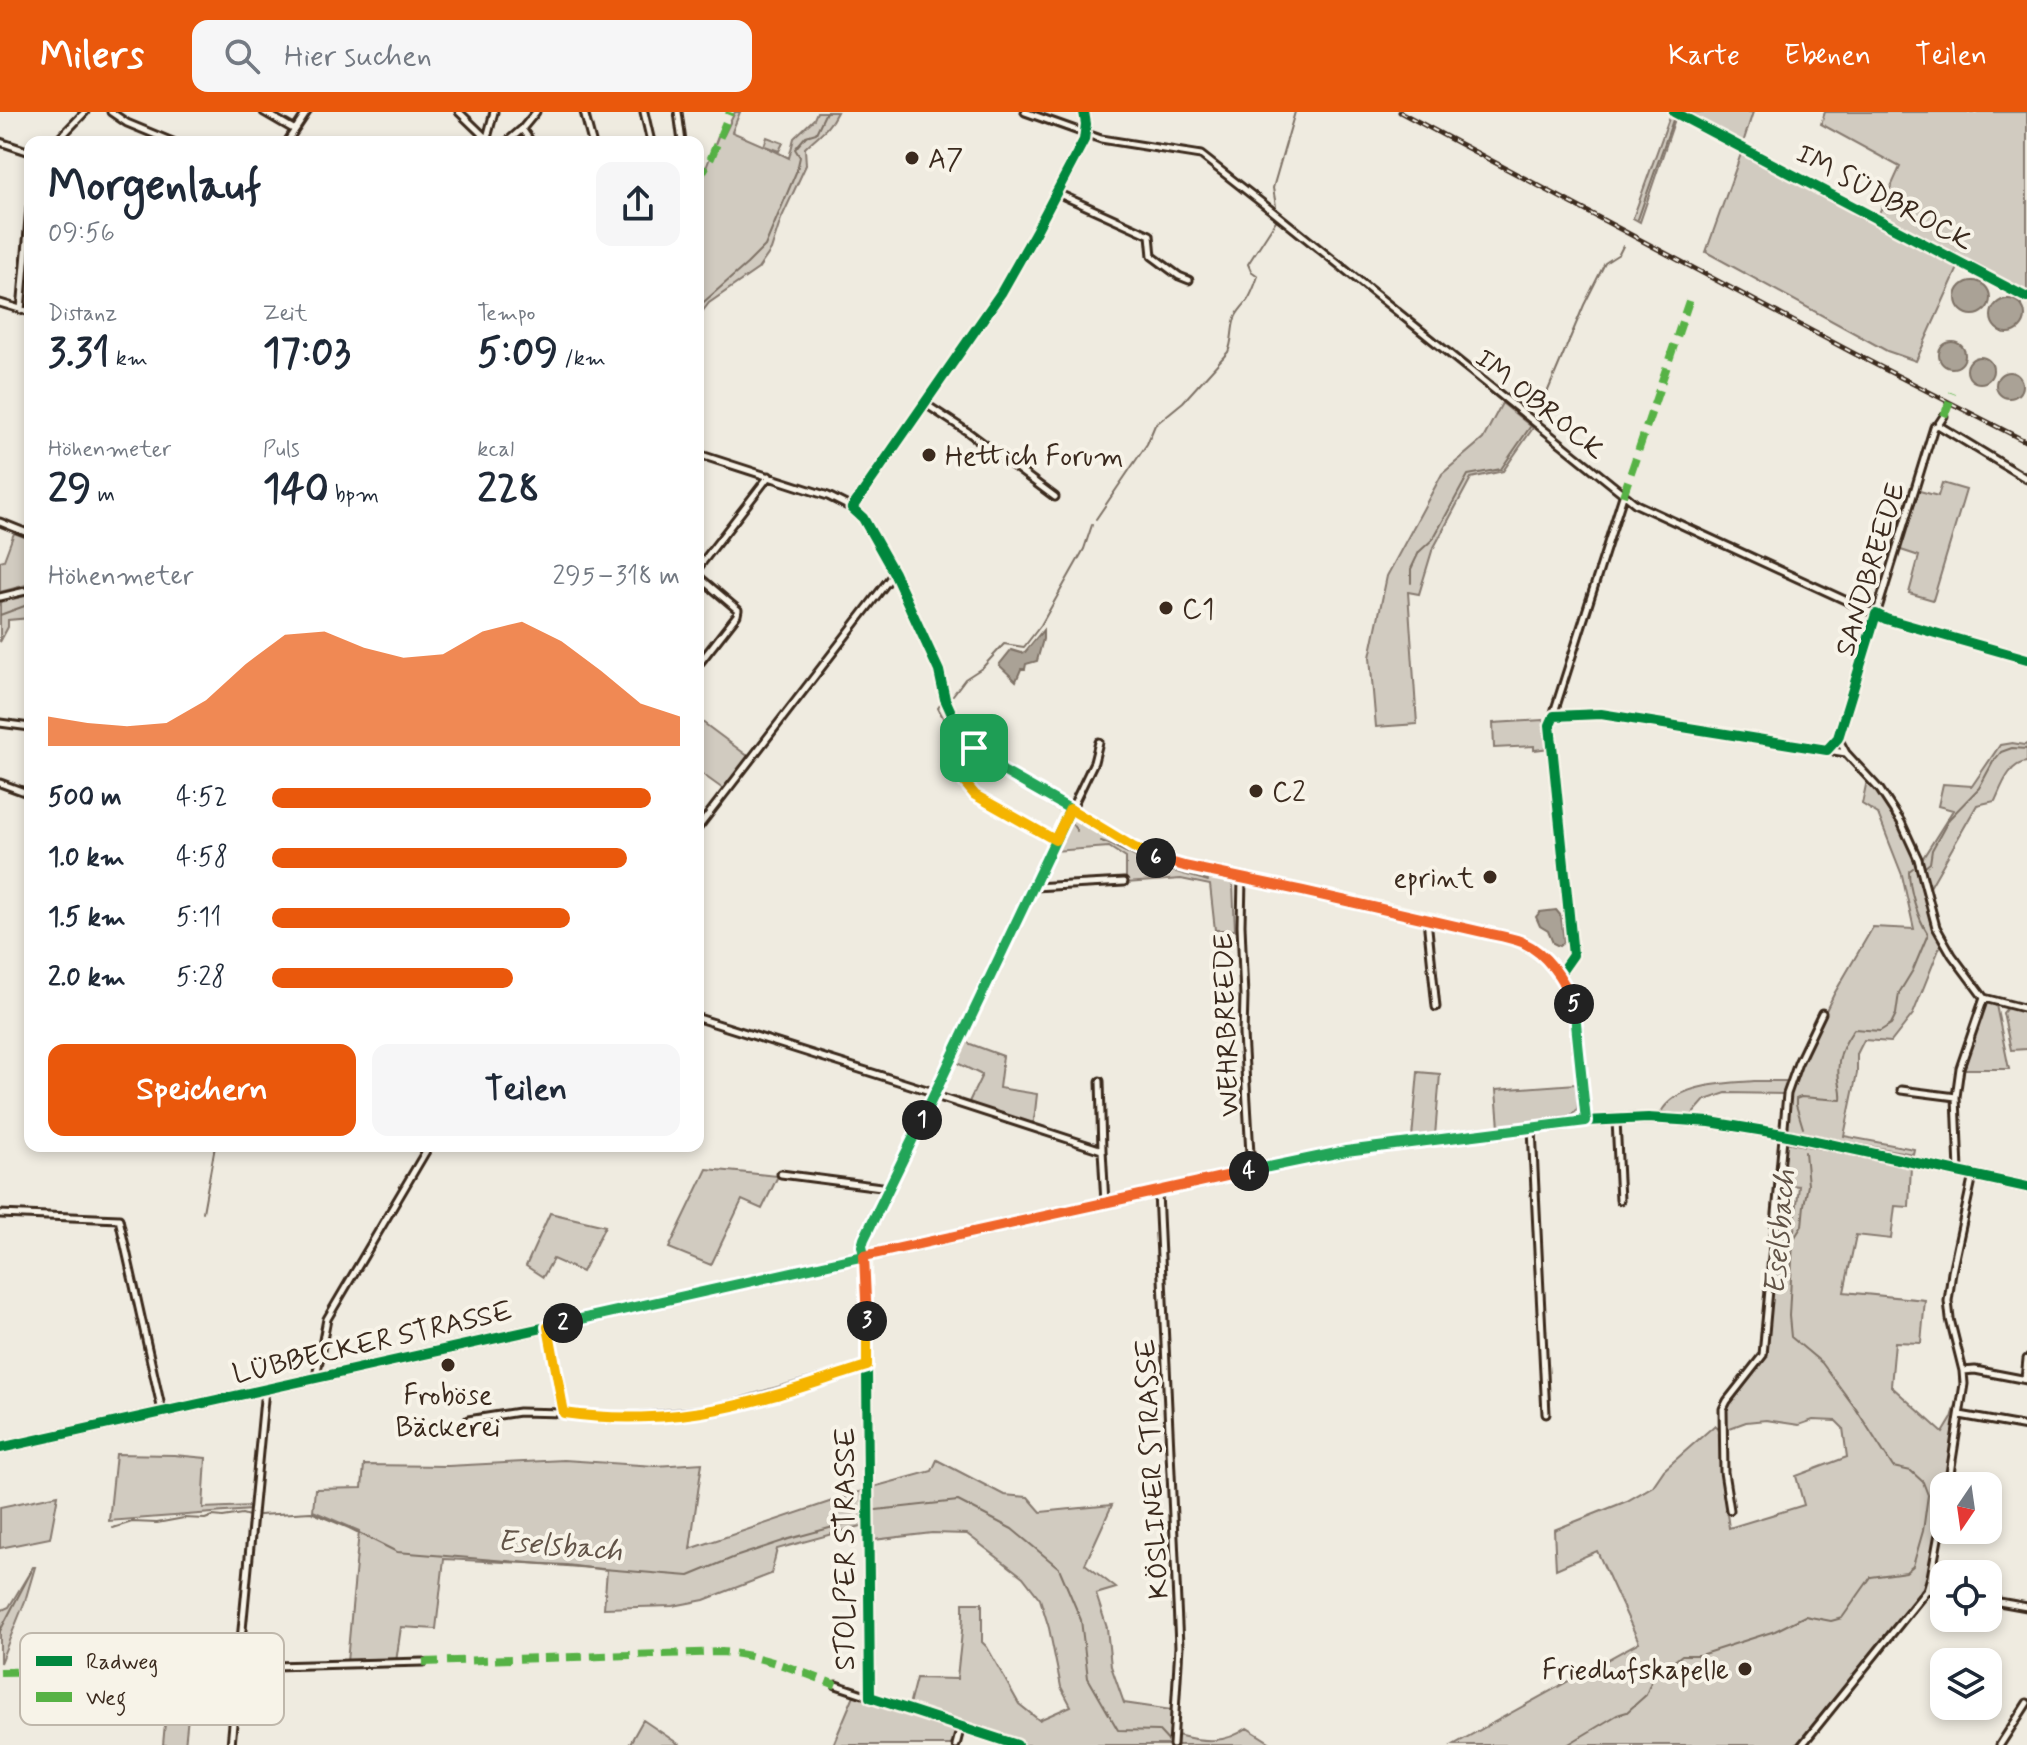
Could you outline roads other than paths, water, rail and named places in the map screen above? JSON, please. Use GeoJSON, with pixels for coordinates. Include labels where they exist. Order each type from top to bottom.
{"type":"FeatureCollection","features":[{"type":"Feature","properties":{"kind":"main road","name":"LÜBBECKER STRASSE"},"geometry":{"type":"LineString","coordinates":[[0,1448],[1346,1151],[1586,1121],[1648,1118],[1710,1122],[1783,1134],[2027,1187]]}},
{"type":"Feature","properties":{"kind":"street"},"geometry":{"type":"LineString","coordinates":[[62,136],[85,112]]}},
{"type":"Feature","properties":{"kind":"street"},"geometry":{"type":"LineString","coordinates":[[111,112],[127,123],[158,136]]}},
{"type":"Feature","properties":{"kind":"street"},"geometry":{"type":"LineString","coordinates":[[264,112],[295,130]]}},
{"type":"Feature","properties":{"kind":"street"},"geometry":{"type":"LineString","coordinates":[[291,136],[307,112]]}},
{"type":"Feature","properties":{"kind":"street"},"geometry":{"type":"LineString","coordinates":[[459,112],[466,115],[484,136]]}},
{"type":"Feature","properties":{"kind":"street"},"geometry":{"type":"LineString","coordinates":[[489,136],[494,112]]}},
{"type":"Feature","properties":{"kind":"street"},"geometry":{"type":"LineString","coordinates":[[514,136],[536,112]]}},
{"type":"Feature","properties":{"kind":"street"},"geometry":{"type":"LineString","coordinates":[[584,112],[590,136]]}},
{"type":"Feature","properties":{"kind":"street"},"geometry":{"type":"LineString","coordinates":[[644,112],[650,136]]}},
{"type":"Feature","properties":{"kind":"street"},"geometry":{"type":"LineString","coordinates":[[678,112],[681,136]]}},
{"type":"Feature","properties":{"kind":"street","name":"IM OBROCK"},"geometry":{"type":"LineString","coordinates":[[1025,112],[1101,139],[1201,155],[1623,496],[1654,513],[1886,619],[2027,659]]}},
{"type":"Feature","properties":{"kind":"street"},"geometry":{"type":"LineString","coordinates":[[852,508],[1001,293],[1084,140],[1084,112]]}},
{"type":"Feature","properties":{"kind":"street"},"geometry":{"type":"LineString","coordinates":[[522,129],[527,136]]}},
{"type":"Feature","properties":{"kind":"street"},"geometry":{"type":"LineString","coordinates":[[0,142],[24,150]]}},
{"type":"Feature","properties":{"kind":"street","name":"IM SÜDBROCK"},"geometry":{"type":"LineString","coordinates":[[1764,159],[2027,298]]}},
{"type":"Feature","properties":{"kind":"street"},"geometry":{"type":"LineString","coordinates":[[1057,193],[1150,235],[1152,256],[1189,280]]}},
{"type":"Feature","properties":{"kind":"street"},"geometry":{"type":"LineString","coordinates":[[21,310],[24,279]]}},
{"type":"Feature","properties":{"kind":"street"},"geometry":{"type":"LineString","coordinates":[[0,303],[24,311]]}},
{"type":"Feature","properties":{"kind":"street"},"geometry":{"type":"LineString","coordinates":[[924,403],[1055,497]]}},
{"type":"Feature","properties":{"kind":"street","name":"SANDBREEDE"},"geometry":{"type":"LineString","coordinates":[[1827,750],[1838,738],[1934,427],[1944,416]]}},
{"type":"Feature","properties":{"kind":"street"},"geometry":{"type":"LineString","coordinates":[[1938,425],[2027,479]]}},
{"type":"Feature","properties":{"kind":"street"},"geometry":{"type":"LineString","coordinates":[[704,456],[828,496],[852,508],[863,518],[894,573],[939,671],[945,699],[960,732],[974,748],[1003,771],[1152,857],[1521,942],[1545,958],[1559,975],[1575,1006],[1586,1121]]}},
{"type":"Feature","properties":{"kind":"street"},"geometry":{"type":"LineString","coordinates":[[704,560],[769,476]]}},
{"type":"Feature","properties":{"kind":"street"},"geometry":{"type":"LineString","coordinates":[[1559,975],[1573,955],[1550,725],[1623,496]]}},
{"type":"Feature","properties":{"kind":"street"},"geometry":{"type":"LineString","coordinates":[[0,522],[24,532]]}},
{"type":"Feature","properties":{"kind":"street"},"geometry":{"type":"LineString","coordinates":[[704,820],[894,573]]}},
{"type":"Feature","properties":{"kind":"street"},"geometry":{"type":"LineString","coordinates":[[704,581],[738,610],[704,657]]}},
{"type":"Feature","properties":{"kind":"street"},"geometry":{"type":"LineString","coordinates":[[0,597],[24,591]]}},
{"type":"Feature","properties":{"kind":"street"},"geometry":{"type":"LineString","coordinates":[[1554,716],[1601,714],[1846,753]]}},
{"type":"Feature","properties":{"kind":"street"},"geometry":{"type":"LineString","coordinates":[[0,723],[24,726]]}},
{"type":"Feature","properties":{"kind":"street"},"geometry":{"type":"LineString","coordinates":[[1838,738],[1846,753],[1880,790],[1901,822],[1918,859],[1936,927],[1952,955],[1984,998],[2027,1009]]}},
{"type":"Feature","properties":{"kind":"street","name":"STOLPER STRASSE"},"geometry":{"type":"LineString","coordinates":[[870,1697],[866,1263],[862,1246],[1094,762],[1099,742]]}},
{"type":"Feature","properties":{"kind":"street"},"geometry":{"type":"LineString","coordinates":[[974,748],[960,763],[965,783],[975,795],[1055,840]]}},
{"type":"Feature","properties":{"kind":"street"},"geometry":{"type":"LineString","coordinates":[[0,783],[24,792]]}},
{"type":"Feature","properties":{"kind":"street","name":"WEHRBREEDE"},"geometry":{"type":"LineString","coordinates":[[1242,878],[1243,1034],[1251,1171]]}},
{"type":"Feature","properties":{"kind":"street"},"geometry":{"type":"LineString","coordinates":[[1034,887],[1124,882]]}},
{"type":"Feature","properties":{"kind":"street"},"geometry":{"type":"LineString","coordinates":[[1427,919],[1436,1007]]}},
{"type":"Feature","properties":{"kind":"street"},"geometry":{"type":"LineString","coordinates":[[1959,1171],[1956,1097],[1960,1068],[1984,998]]}},
{"type":"Feature","properties":{"kind":"street"},"geometry":{"type":"LineString","coordinates":[[1730,1510],[1724,1472],[1723,1409],[1763,1355],[1787,1094],[1822,1013]]}},
{"type":"Feature","properties":{"kind":"street"},"geometry":{"type":"LineString","coordinates":[[704,1020],[936,1093],[942,1098],[1102,1150]]}},
{"type":"Feature","properties":{"kind":"street"},"geometry":{"type":"LineString","coordinates":[[1100,1081],[1105,1203]]}},
{"type":"Feature","properties":{"kind":"street"},"geometry":{"type":"LineString","coordinates":[[1901,1090],[1956,1097]]}},
{"type":"Feature","properties":{"kind":"street"},"geometry":{"type":"LineString","coordinates":[[1616,1119],[1620,1200]]}},
{"type":"Feature","properties":{"kind":"street"},"geometry":{"type":"LineString","coordinates":[[1532,1128],[1546,1414]]}},
{"type":"Feature","properties":{"kind":"street"},"geometry":{"type":"LineString","coordinates":[[316,1378],[327,1319],[425,1152]]}},
{"type":"Feature","properties":{"kind":"street"},"geometry":{"type":"LineString","coordinates":[[781,1174],[889,1188]]}},
{"type":"Feature","properties":{"kind":"street"},"geometry":{"type":"LineString","coordinates":[[1950,1472],[1964,1384],[1948,1301],[1973,1174]]}},
{"type":"Feature","properties":{"kind":"street","name":"KÖSLINER STRASSE"},"geometry":{"type":"LineString","coordinates":[[1158,1191],[1179,1646],[1173,1743]]}},
{"type":"Feature","properties":{"kind":"street"},"geometry":{"type":"LineString","coordinates":[[0,1214],[119,1219],[162,1412]]}},
{"type":"Feature","properties":{"kind":"street"},"geometry":{"type":"LineString","coordinates":[[548,1327],[564,1413]]}},
{"type":"Feature","properties":{"kind":"street"},"geometry":{"type":"LineString","coordinates":[[1963,1371],[1975,1370],[2026,1380],[2027,1359]]}},
{"type":"Feature","properties":{"kind":"street"},"geometry":{"type":"LineString","coordinates":[[468,1420],[519,1412],[622,1418],[715,1410],[867,1366]]}},
{"type":"Feature","properties":{"kind":"street"},"geometry":{"type":"LineString","coordinates":[[242,1633],[265,1389]]}},
{"type":"Feature","properties":{"kind":"street"},"geometry":{"type":"LineString","coordinates":[[1960,1415],[2027,1427]]}},
{"type":"Feature","properties":{"kind":"street"},"geometry":{"type":"LineString","coordinates":[[1802,1745],[1927,1590],[1937,1544]]}},
{"type":"Feature","properties":{"kind":"street"},"geometry":{"type":"LineString","coordinates":[[2002,1603],[2027,1607]]}},
{"type":"Feature","properties":{"kind":"street"},"geometry":{"type":"LineString","coordinates":[[284,1666],[423,1662]]}},
{"type":"Feature","properties":{"kind":"street"},"geometry":{"type":"LineString","coordinates":[[836,1685],[1017,1745]]}},
{"type":"Feature","properties":{"kind":"street"},"geometry":{"type":"LineString","coordinates":[[2000,1745],[2027,1703]]}},
{"type":"Feature","properties":{"kind":"street"},"geometry":{"type":"LineString","coordinates":[[231,1745],[233,1725]]}},
{"type":"Feature","properties":{"kind":"street"},"geometry":{"type":"LineString","coordinates":[[956,1745],[961,1726]]}},
{"type":"Feature","properties":{"kind":"waterway"},"geometry":{"type":"LineString","coordinates":[[704,302],[765,246],[797,170],[800,157],[795,149],[806,136],[816,133],[826,112]]}},
{"type":"Feature","properties":{"kind":"waterway"},"geometry":{"type":"LineString","coordinates":[[1276,206],[1273,188],[1295,112]]}},
{"type":"Feature","properties":{"kind":"waterway"},"geometry":{"type":"LineString","coordinates":[[1638,219],[1674,117]]}},
{"type":"Feature","properties":{"kind":"waterway"},"geometry":{"type":"LineString","coordinates":[[1096,519],[1147,444],[1155,425],[1183,402],[1228,352],[1235,318],[1258,276],[1248,264],[1277,219]]}},
{"type":"Feature","properties":{"kind":"waterway"},"geometry":{"type":"LineString","coordinates":[[1536,419],[1605,263],[1619,254],[1623,246]]}},
{"type":"Feature","properties":{"kind":"waterway"},"geometry":{"type":"LineString","coordinates":[[1411,583],[1411,569],[1419,552],[1433,539],[1468,475],[1501,469],[1530,427]]}},
{"type":"Feature","properties":{"kind":"waterway"},"geometry":{"type":"LineString","coordinates":[[953,695],[965,679],[982,668],[1004,644],[1024,647],[1041,625],[1084,549],[1092,525]]}},
{"type":"Feature","properties":{"kind":"waterway"},"geometry":{"type":"LineString","coordinates":[[0,615],[24,606]]}},
{"type":"Feature","properties":{"kind":"waterway"},"geometry":{"type":"LineString","coordinates":[[940,705],[938,708],[948,727],[965,748]]}},
{"type":"Feature","properties":{"kind":"waterway","name":"Eselsbach"},"geometry":{"type":"LineString","coordinates":[[1925,867],[1930,863],[1932,850],[1949,819],[1979,788],[2001,752],[2012,748],[2027,749]]}},
{"type":"Feature","properties":{"kind":"waterway"},"geometry":{"type":"LineString","coordinates":[[973,755],[990,770],[1062,813]]}},
{"type":"Feature","properties":{"kind":"waterway"},"geometry":{"type":"LineString","coordinates":[[1070,821],[1077,831]]}},
{"type":"Feature","properties":{"kind":"waterway"},"geometry":{"type":"LineString","coordinates":[[1101,841],[1154,864],[1208,881]]}},
{"type":"Feature","properties":{"kind":"waterway","name":"Eselsbach"},"geometry":{"type":"LineString","coordinates":[[1803,1128],[1796,1099],[1841,1100],[1838,1072],[1841,1053],[1850,1035],[1854,1029],[1880,1031],[1891,1024],[1896,1014],[1899,993],[1913,970],[1928,934],[1912,895],[1909,871],[1913,868]]}},
{"type":"Feature","properties":{"kind":"waterway"},"geometry":{"type":"LineString","coordinates":[[203,1212],[214,1152]]}},
{"type":"Feature","properties":{"kind":"waterway","name":"Eselsbach"},"geometry":{"type":"LineString","coordinates":[[1567,1745],[1627,1712],[1646,1695],[1652,1679],[1682,1655],[1700,1655],[1775,1631],[1805,1616],[1831,1621],[1842,1618],[1871,1577],[1906,1572],[1913,1566],[1923,1531],[1928,1495],[1923,1482],[1911,1471],[1893,1467],[1822,1363],[1791,1337],[1789,1316],[1793,1240],[1802,1226],[1808,1185],[1805,1152]]}},
{"type":"Feature","properties":{"kind":"waterway","name":"Eselsbach"},"geometry":{"type":"LineString","coordinates":[[876,1510],[958,1501],[1012,1529],[1059,1568],[1081,1620],[1088,1678],[1118,1730],[1159,1731],[1172,1745]]}},
{"type":"Feature","properties":{"kind":"waterway","name":"Eselsbach"},"geometry":{"type":"LineString","coordinates":[[259,1515],[311,1512],[397,1552],[689,1576],[789,1539],[859,1520]]}},
{"type":"Feature","properties":{"kind":"waterway","name":"Eselsbach"},"geometry":{"type":"LineString","coordinates":[[113,1528],[132,1522],[249,1516]]}},
{"type":"Feature","properties":{"kind":"waterway","name":"Eselsbach"},"geometry":{"type":"LineString","coordinates":[[0,1631],[31,1572]]}},
{"type":"Feature","properties":{"kind":"railway"},"geometry":{"type":"LineString","coordinates":[[1400,112],[2027,442]]}},
{"type":"Feature","properties":{"kind":"place","name":"A7"},"geometry":{"type":"Point","coordinates":[912,158]}},
{"type":"Feature","properties":{"kind":"place","name":"Hettich Forum"},"geometry":{"type":"Point","coordinates":[929,455]}},
{"type":"Feature","properties":{"kind":"place","name":"C1"},"geometry":{"type":"Point","coordinates":[1166,608]}},
{"type":"Feature","properties":{"kind":"place","name":"C2"},"geometry":{"type":"Point","coordinates":[1256,791]}},
{"type":"Feature","properties":{"kind":"place","name":"eprint"},"geometry":{"type":"Point","coordinates":[1490,877]}},
{"type":"Feature","properties":{"kind":"place","name":"Froböse Bäckerei"},"geometry":{"type":"Point","coordinates":[448,1365]}},
{"type":"Feature","properties":{"kind":"place","name":"Friedhofskapelle"},"geometry":{"type":"Point","coordinates":[1745,1669]}}]}
